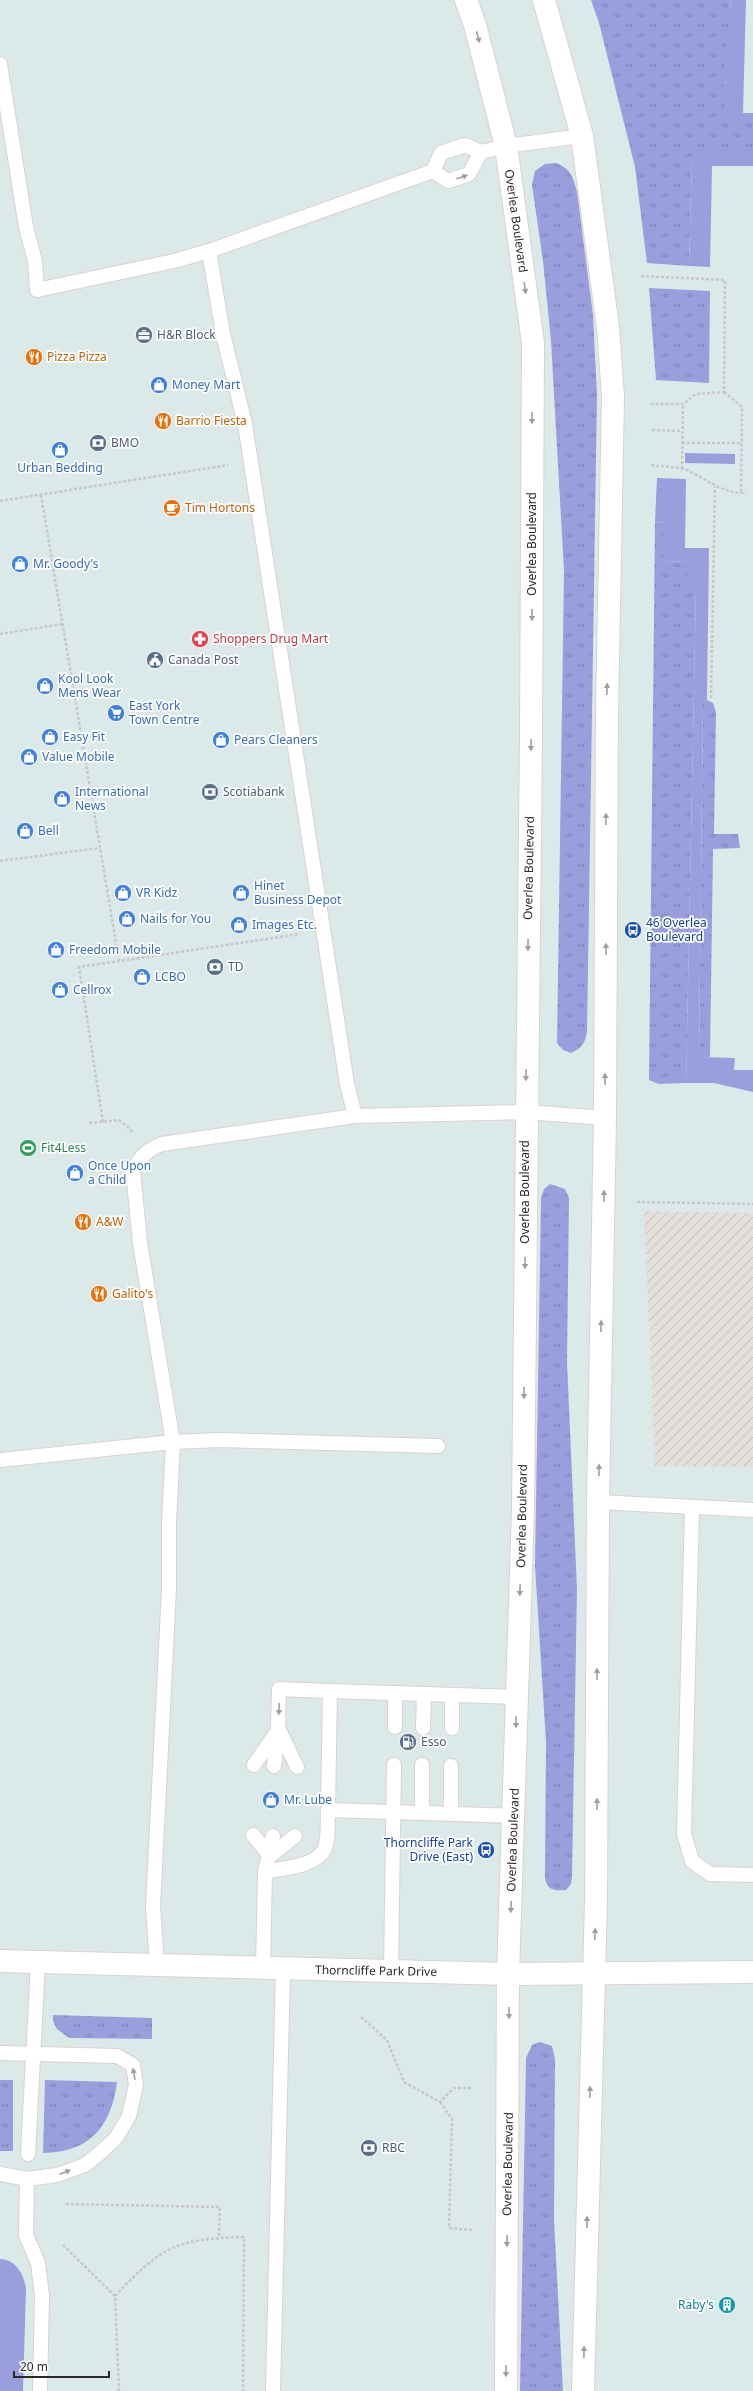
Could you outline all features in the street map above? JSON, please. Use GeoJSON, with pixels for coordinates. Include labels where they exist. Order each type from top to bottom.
{"type":"FeatureCollection","features":[{"type":"Feature","properties":{"kind":"main road","name":"Overlea Boulevard"},"geometry":{"type":"LineString","coordinates":[[466,0],[506,146],[533,343],[531,736],[523,1509],[508,1974],[506,2391]]}},
{"type":"Feature","properties":{"kind":"main road"},"geometry":{"type":"LineString","coordinates":[[544,0],[582,136],[608,326],[612,396],[607,713],[605,1118],[598,1502],[596,1900],[583,2391]]}},
{"type":"Feature","properties":{"kind":"main road","name":"Thorncliffe Park Drive"},"geometry":{"type":"LineString","coordinates":[[0,1961],[508,1974],[753,1972]]}},
{"type":"Feature","properties":{"kind":"lane"},"geometry":{"type":"LineString","coordinates":[[0,64],[26,226],[34,262],[37,290],[174,261],[209,251],[433,171],[441,153],[465,145],[481,152],[506,146],[582,136]]}},
{"type":"Feature","properties":{"kind":"lane"},"geometry":{"type":"LineString","coordinates":[[433,171],[448,181],[469,174],[481,152]]}},
{"type":"Feature","properties":{"kind":"lane"},"geometry":{"type":"LineString","coordinates":[[209,251],[223,334],[245,424],[347,1084],[354,1116]]}},
{"type":"Feature","properties":{"kind":"lane"},"geometry":{"type":"LineString","coordinates":[[158,1965],[153,1907],[169,1589],[169,1523],[174,1442],[140,1243],[133,1171],[138,1160],[152,1148],[162,1144],[354,1116],[526,1112],[605,1118]]}},
{"type":"Feature","properties":{"kind":"lane"},"geometry":{"type":"LineString","coordinates":[[0,1460],[174,1442],[218,1440],[438,1446]]}},
{"type":"Feature","properties":{"kind":"lane"},"geometry":{"type":"LineString","coordinates":[[598,1502],[753,1510]]}},
{"type":"Feature","properties":{"kind":"lane"},"geometry":{"type":"LineString","coordinates":[[692,1508],[684,1834],[692,1861],[710,1874],[753,1875]]}},
{"type":"Feature","properties":{"kind":"lane"},"geometry":{"type":"LineString","coordinates":[[274,1766],[278,1730],[279,1689],[517,1696]]}},
{"type":"Feature","properties":{"kind":"lane"},"geometry":{"type":"LineString","coordinates":[[265,1872],[311,1861],[323,1853],[327,1837],[330,1691]]}},
{"type":"Feature","properties":{"kind":"lane"},"geometry":{"type":"LineString","coordinates":[[395,1693],[395,1727]]}},
{"type":"Feature","properties":{"kind":"lane"},"geometry":{"type":"LineString","coordinates":[[423,1728],[424,1694]]}},
{"type":"Feature","properties":{"kind":"lane"},"geometry":{"type":"LineString","coordinates":[[452,1695],[452,1728]]}},
{"type":"Feature","properties":{"kind":"lane"},"geometry":{"type":"LineString","coordinates":[[254,1765],[278,1730]]}},
{"type":"Feature","properties":{"kind":"lane"},"geometry":{"type":"LineString","coordinates":[[278,1730],[297,1767]]}},
{"type":"Feature","properties":{"kind":"lane"},"geometry":{"type":"LineString","coordinates":[[392,1971],[391,1914],[395,1812],[394,1765]]}},
{"type":"Feature","properties":{"kind":"lane"},"geometry":{"type":"LineString","coordinates":[[422,1765],[422,1813]]}},
{"type":"Feature","properties":{"kind":"lane"},"geometry":{"type":"LineString","coordinates":[[451,1766],[451,1814]]}},
{"type":"Feature","properties":{"kind":"lane"},"geometry":{"type":"LineString","coordinates":[[328,1810],[514,1816]]}},
{"type":"Feature","properties":{"kind":"lane"},"geometry":{"type":"LineString","coordinates":[[253,1835],[270,1856]]}},
{"type":"Feature","properties":{"kind":"lane"},"geometry":{"type":"LineString","coordinates":[[273,1836],[270,1856],[265,1872],[273,1969],[273,2391]]}},
{"type":"Feature","properties":{"kind":"lane"},"geometry":{"type":"LineString","coordinates":[[270,1856],[295,1836]]}},
{"type":"Feature","properties":{"kind":"lane"},"geometry":{"type":"LineString","coordinates":[[28,2154],[38,1963]]}},
{"type":"Feature","properties":{"kind":"lane"},"geometry":{"type":"LineString","coordinates":[[0,2053],[117,2056],[133,2065],[136,2085],[129,2116],[116,2138],[85,2165],[57,2175],[27,2179],[0,2174]]}},
{"type":"Feature","properties":{"kind":"lane"},"geometry":{"type":"LineString","coordinates":[[27,2179],[26,2235],[38,2263],[42,2296],[40,2391]]}},
{"type":"Feature","properties":{"kind":"path"},"geometry":{"type":"LineString","coordinates":[[641,276],[726,280],[724,392]]}},
{"type":"Feature","properties":{"kind":"path"},"geometry":{"type":"LineString","coordinates":[[650,404],[682,404],[696,394],[724,392],[742,407],[741,493]]}},
{"type":"Feature","properties":{"kind":"path"},"geometry":{"type":"LineString","coordinates":[[682,404],[682,469]]}},
{"type":"Feature","properties":{"kind":"path"},"geometry":{"type":"LineString","coordinates":[[652,430],[682,431]]}},
{"type":"Feature","properties":{"kind":"path"},"geometry":{"type":"LineString","coordinates":[[682,443],[741,444]]}},
{"type":"Feature","properties":{"kind":"path"},"geometry":{"type":"LineString","coordinates":[[0,501],[250,460]]}},
{"type":"Feature","properties":{"kind":"path"},"geometry":{"type":"LineString","coordinates":[[652,465],[687,470],[715,487],[746,493]]}},
{"type":"Feature","properties":{"kind":"path"},"geometry":{"type":"LineString","coordinates":[[711,698],[715,487]]}},
{"type":"Feature","properties":{"kind":"path"},"geometry":{"type":"LineString","coordinates":[[41,495],[119,961]]}},
{"type":"Feature","properties":{"kind":"path"},"geometry":{"type":"LineString","coordinates":[[0,634],[62,624]]}},
{"type":"Feature","properties":{"kind":"path"},"geometry":{"type":"LineString","coordinates":[[0,861],[100,848]]}},
{"type":"Feature","properties":{"kind":"path"},"geometry":{"type":"LineString","coordinates":[[103,1122],[79,967],[324,930]]}},
{"type":"Feature","properties":{"kind":"path"},"geometry":{"type":"LineString","coordinates":[[89,1123],[119,1120],[152,1148]]}},
{"type":"Feature","properties":{"kind":"path"},"geometry":{"type":"LineString","coordinates":[[636,1202],[753,1204]]}},
{"type":"Feature","properties":{"kind":"path"},"geometry":{"type":"LineString","coordinates":[[361,2017],[387,2040],[404,2082],[440,2102],[452,2119],[449,2228],[472,2230]]}},
{"type":"Feature","properties":{"kind":"path"},"geometry":{"type":"LineString","coordinates":[[440,2102],[454,2088],[472,2088]]}},
{"type":"Feature","properties":{"kind":"path"},"geometry":{"type":"LineString","coordinates":[[66,2204],[220,2207],[219,2238]]}},
{"type":"Feature","properties":{"kind":"path"},"geometry":{"type":"LineString","coordinates":[[119,2391],[116,2296],[141,2268],[167,2249],[192,2241],[244,2237],[243,2391]]}},
{"type":"Feature","properties":{"kind":"path"},"geometry":{"type":"LineString","coordinates":[[63,2245],[116,2296]]}},
{"type":"Feature","properties":{"kind":"shaded area"},"geometry":{"type":"Polygon","coordinates":[[[644,1211],[753,1213],[753,1467],[655,1466],[644,1211]]]}},
{"type":"Feature","properties":{"kind":"green space"},"geometry":{"type":"Polygon","coordinates":[[[591,0],[731,0],[724,88],[740,122],[753,122],[753,154],[696,154],[692,158],[689,266],[647,263],[635,167],[599,23],[591,0]]]}},
{"type":"Feature","properties":{"kind":"green space"},"geometry":{"type":"Polygon","coordinates":[[[731,0],[746,0],[743,113],[753,113],[753,122],[740,122],[728,118],[725,107],[724,78],[731,0]]]}},
{"type":"Feature","properties":{"kind":"green space"},"geometry":{"type":"Polygon","coordinates":[[[696,154],[753,154],[753,166],[712,166],[710,267],[689,266],[692,158],[696,154]]]}},
{"type":"Feature","properties":{"kind":"green space"},"geometry":{"type":"Polygon","coordinates":[[[556,163],[561,165],[571,174],[577,192],[593,315],[597,395],[587,1032],[582,1045],[571,1053],[563,1050],[557,1043],[564,571],[551,341],[543,261],[532,185],[535,171],[545,164],[556,163]]]}},
{"type":"Feature","properties":{"kind":"green space"},"geometry":{"type":"Polygon","coordinates":[[[649,288],[710,291],[709,383],[656,380],[649,288]]]}},
{"type":"Feature","properties":{"kind":"green space"},"geometry":{"type":"Polygon","coordinates":[[[685,453],[735,454],[735,464],[685,463],[685,453]]]}},
{"type":"Feature","properties":{"kind":"green space"},"geometry":{"type":"Polygon","coordinates":[[[657,478],[686,479],[685,548],[709,548],[707,700],[703,701],[699,1057],[735,1058],[734,1070],[753,1070],[753,1092],[714,1083],[686,1083],[696,588],[687,588],[687,562],[664,561],[664,523],[655,522],[657,478]]]}},
{"type":"Feature","properties":{"kind":"green space"},"geometry":{"type":"Polygon","coordinates":[[[655,522],[664,523],[664,561],[687,562],[687,588],[696,588],[686,1083],[659,1084],[649,1080],[655,522]]]}},
{"type":"Feature","properties":{"kind":"green space"},"geometry":{"type":"Polygon","coordinates":[[[707,700],[713,703],[716,712],[714,834],[738,834],[740,848],[713,849],[710,1057],[699,1057],[703,701],[707,700]]]}},
{"type":"Feature","properties":{"kind":"green space"},"geometry":{"type":"Polygon","coordinates":[[[550,1184],[565,1189],[569,1198],[567,1362],[577,1589],[572,1876],[571,1884],[566,1890],[552,1889],[547,1885],[545,1878],[546,1742],[535,1566],[541,1198],[544,1189],[550,1184]]]}},
{"type":"Feature","properties":{"kind":"green space"},"geometry":{"type":"Polygon","coordinates":[[[53,2015],[152,2018],[152,2039],[69,2038],[57,2029],[53,2021],[53,2015]]]}},
{"type":"Feature","properties":{"kind":"green space"},"geometry":{"type":"Polygon","coordinates":[[[540,2042],[552,2046],[555,2059],[554,2220],[563,2391],[520,2391],[526,2058],[532,2045],[540,2042]]]}},
{"type":"Feature","properties":{"kind":"green space"},"geometry":{"type":"Polygon","coordinates":[[[0,2080],[13,2080],[13,2151],[0,2151],[0,2080]]]}},
{"type":"Feature","properties":{"kind":"green space"},"geometry":{"type":"Polygon","coordinates":[[[45,2080],[117,2082],[110,2112],[103,2124],[95,2134],[74,2148],[59,2152],[43,2153],[45,2080]]]}},
{"type":"Feature","properties":{"kind":"green space"},"geometry":{"type":"Polygon","coordinates":[[[0,2259],[11,2262],[15,2265],[21,2273],[26,2288],[23,2391],[0,2391],[0,2259]]]}},
{"type":"Feature","properties":{"kind":"place","name":"H&R Block"},"geometry":{"type":"Point","coordinates":[144,335]}},
{"type":"Feature","properties":{"kind":"place","name":"Pizza Pizza"},"geometry":{"type":"Point","coordinates":[34,357]}},
{"type":"Feature","properties":{"kind":"place","name":"Money Mart"},"geometry":{"type":"Point","coordinates":[159,385]}},
{"type":"Feature","properties":{"kind":"place","name":"Barrio Fiesta"},"geometry":{"type":"Point","coordinates":[163,421]}},
{"type":"Feature","properties":{"kind":"place","name":"BMO"},"geometry":{"type":"Point","coordinates":[98,443]}},
{"type":"Feature","properties":{"kind":"place","name":"Urban Bedding"},"geometry":{"type":"Point","coordinates":[60,450]}},
{"type":"Feature","properties":{"kind":"place","name":"Tim Hortons"},"geometry":{"type":"Point","coordinates":[172,508]}},
{"type":"Feature","properties":{"kind":"place","name":"Mr. Goody's"},"geometry":{"type":"Point","coordinates":[20,564]}},
{"type":"Feature","properties":{"kind":"place","name":"Shoppers Drug Mart"},"geometry":{"type":"Point","coordinates":[200,639]}},
{"type":"Feature","properties":{"kind":"place","name":"Canada Post"},"geometry":{"type":"Point","coordinates":[155,660]}},
{"type":"Feature","properties":{"kind":"place","name":"Kool Look Mens Wear"},"geometry":{"type":"Point","coordinates":[45,686]}},
{"type":"Feature","properties":{"kind":"place","name":"East York Town Centre"},"geometry":{"type":"Point","coordinates":[116,713]}},
{"type":"Feature","properties":{"kind":"place","name":"Easy Fit"},"geometry":{"type":"Point","coordinates":[50,737]}},
{"type":"Feature","properties":{"kind":"place","name":"Pears Cleaners"},"geometry":{"type":"Point","coordinates":[221,740]}},
{"type":"Feature","properties":{"kind":"place","name":"Value Mobile"},"geometry":{"type":"Point","coordinates":[29,757]}},
{"type":"Feature","properties":{"kind":"place","name":"Scotiabank"},"geometry":{"type":"Point","coordinates":[210,792]}},
{"type":"Feature","properties":{"kind":"place","name":"International News"},"geometry":{"type":"Point","coordinates":[62,799]}},
{"type":"Feature","properties":{"kind":"place","name":"Bell"},"geometry":{"type":"Point","coordinates":[25,831]}},
{"type":"Feature","properties":{"kind":"place","name":"VR Kidz"},"geometry":{"type":"Point","coordinates":[123,893]}},
{"type":"Feature","properties":{"kind":"place","name":"Hinet Business Depot"},"geometry":{"type":"Point","coordinates":[241,893]}},
{"type":"Feature","properties":{"kind":"place","name":"Nails for You"},"geometry":{"type":"Point","coordinates":[127,919]}},
{"type":"Feature","properties":{"kind":"place","name":"Images Etc."},"geometry":{"type":"Point","coordinates":[239,925]}},
{"type":"Feature","properties":{"kind":"place","name":"46 Overlea Boulevard"},"geometry":{"type":"Point","coordinates":[633,930]}},
{"type":"Feature","properties":{"kind":"place","name":"Freedom Mobile"},"geometry":{"type":"Point","coordinates":[56,950]}},
{"type":"Feature","properties":{"kind":"place","name":"TD"},"geometry":{"type":"Point","coordinates":[215,967]}},
{"type":"Feature","properties":{"kind":"place","name":"LCBO"},"geometry":{"type":"Point","coordinates":[142,977]}},
{"type":"Feature","properties":{"kind":"place","name":"Cellrox"},"geometry":{"type":"Point","coordinates":[60,990]}},
{"type":"Feature","properties":{"kind":"place","name":"Fit4Less"},"geometry":{"type":"Point","coordinates":[28,1148]}},
{"type":"Feature","properties":{"kind":"place","name":"Once Upon a Child"},"geometry":{"type":"Point","coordinates":[75,1173]}},
{"type":"Feature","properties":{"kind":"place","name":"A&W"},"geometry":{"type":"Point","coordinates":[83,1222]}},
{"type":"Feature","properties":{"kind":"place","name":"Galito's"},"geometry":{"type":"Point","coordinates":[99,1294]}},
{"type":"Feature","properties":{"kind":"place","name":"Esso"},"geometry":{"type":"Point","coordinates":[408,1742]}},
{"type":"Feature","properties":{"kind":"place","name":"Mr. Lube"},"geometry":{"type":"Point","coordinates":[271,1800]}},
{"type":"Feature","properties":{"kind":"place","name":"Thorncliffe Park Drive (East)"},"geometry":{"type":"Point","coordinates":[486,1850]}},
{"type":"Feature","properties":{"kind":"place","name":"RBC"},"geometry":{"type":"Point","coordinates":[369,2148]}},
{"type":"Feature","properties":{"kind":"place","name":"Raby's"},"geometry":{"type":"Point","coordinates":[727,2305]}}]}
